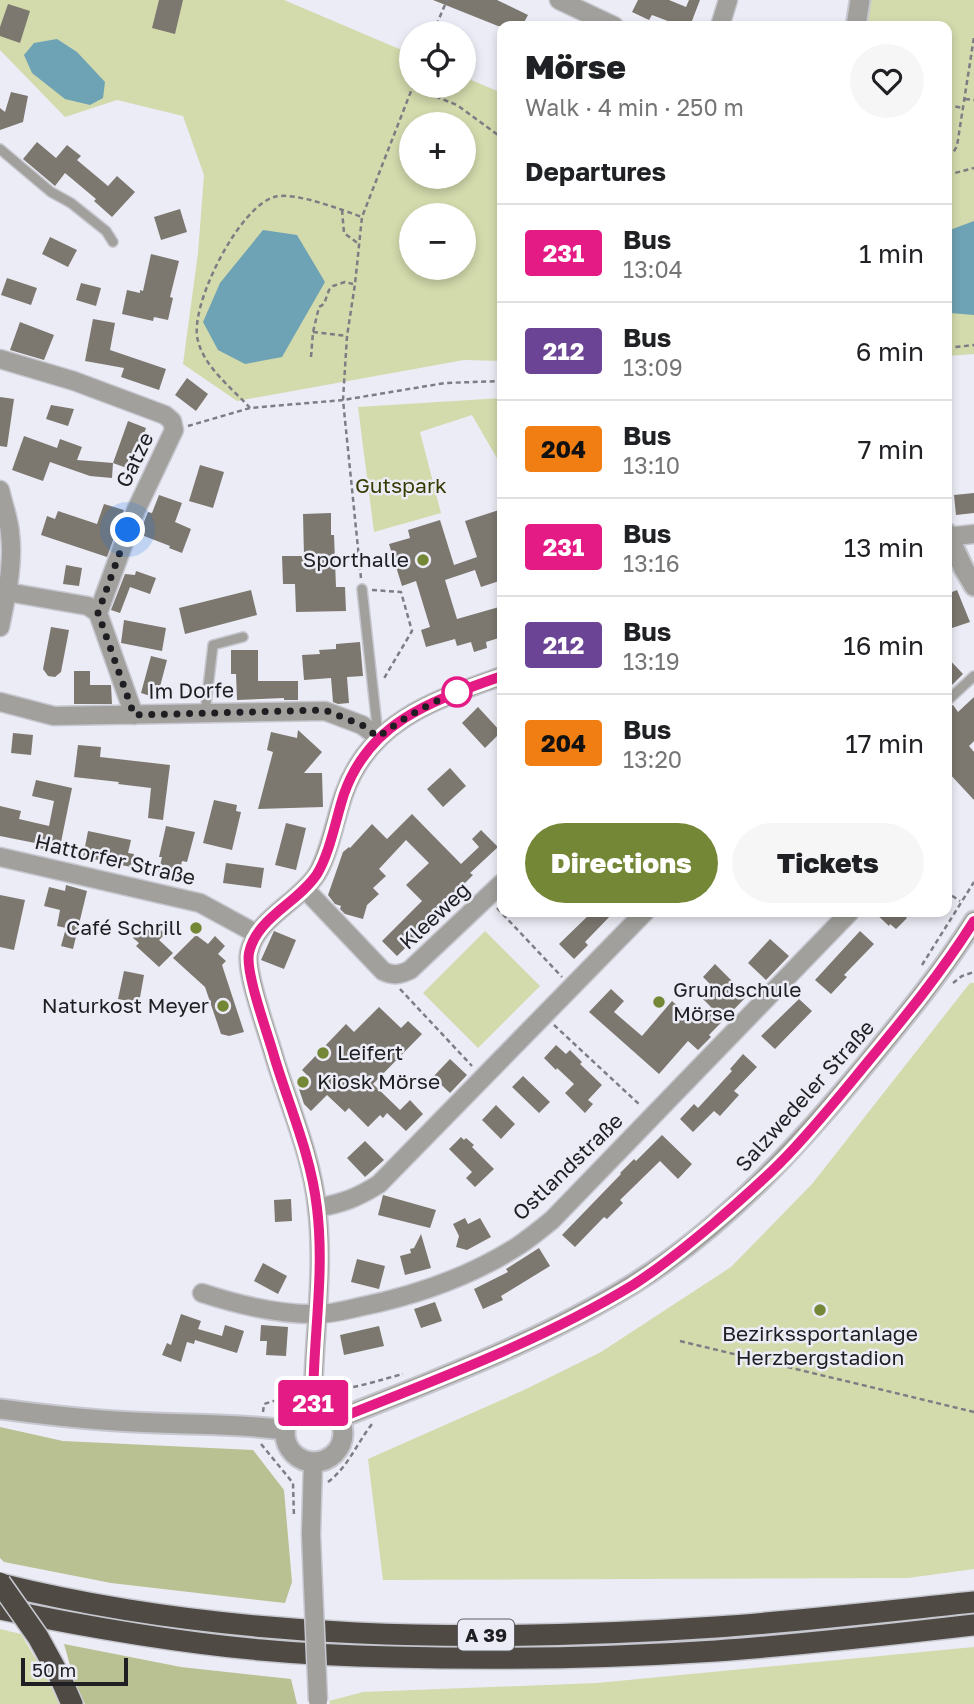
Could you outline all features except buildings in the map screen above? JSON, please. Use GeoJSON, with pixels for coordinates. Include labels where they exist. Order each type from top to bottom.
{"type":"FeatureCollection","features":[{"type":"Feature","properties":{"kind":"highway","name":"A 39"},"geometry":{"type":"LineString","coordinates":[[0,1583],[109,1607],[264,1627],[469,1636],[600,1633],[716,1626],[974,1602]]}},
{"type":"Feature","properties":{"kind":"highway"},"geometry":{"type":"LineString","coordinates":[[0,1583],[38,1637],[72,1704]]}},
{"type":"Feature","properties":{"kind":"highway","name":"A 39"},"geometry":{"type":"LineString","coordinates":[[0,1609],[122,1633],[237,1648],[468,1659],[597,1657],[715,1651],[974,1625]]}},
{"type":"Feature","properties":{"kind":"street"},"geometry":{"type":"LineString","coordinates":[[559,0],[603,21]]}},
{"type":"Feature","properties":{"kind":"street"},"geometry":{"type":"LineString","coordinates":[[722,21],[728,0]]}},
{"type":"Feature","properties":{"kind":"street"},"geometry":{"type":"LineString","coordinates":[[857,21],[860,0]]}},
{"type":"Feature","properties":{"kind":"street","name":"Gatze"},"geometry":{"type":"LineString","coordinates":[[0,359],[74,381],[165,415],[172,421],[174,430],[136,510],[98,613]]}},
{"type":"Feature","properties":{"kind":"street"},"geometry":{"type":"LineString","coordinates":[[0,490],[10,532],[11,560],[0,627]]}},
{"type":"Feature","properties":{"kind":"street"},"geometry":{"type":"LineString","coordinates":[[952,536],[974,534]]}},
{"type":"Feature","properties":{"kind":"street"},"geometry":{"type":"LineString","coordinates":[[952,545],[974,586]]}},
{"type":"Feature","properties":{"kind":"street"},"geometry":{"type":"LineString","coordinates":[[7,592],[88,607],[98,613],[134,715]]}},
{"type":"Feature","properties":{"kind":"street"},"geometry":{"type":"LineString","coordinates":[[313,1396],[340,1418],[343,1438],[340,1448],[333,1456],[313,1463],[295,1456],[289,1448],[285,1430],[287,1422],[313,1396],[320,1264],[317,1208],[311,1170],[249,972],[249,954],[257,934],[317,873],[349,781],[359,762],[378,737],[432,702],[497,678]]}},
{"type":"Feature","properties":{"kind":"street","name":"Im Dorfe"},"geometry":{"type":"LineString","coordinates":[[0,702],[54,716],[325,710],[362,725],[378,737]]}},
{"type":"Feature","properties":{"kind":"street","name":"Hattorfer Straße"},"geometry":{"type":"LineString","coordinates":[[0,858],[200,903],[257,934]]}},
{"type":"Feature","properties":{"kind":"street","name":"Kleeweg"},"geometry":{"type":"LineString","coordinates":[[304,889],[383,971],[390,975],[400,975],[410,970],[493,892]]}},
{"type":"Feature","properties":{"kind":"street"},"geometry":{"type":"LineString","coordinates":[[317,1208],[360,1197],[379,1184],[640,917]]}},
{"type":"Feature","properties":{"kind":"street","name":"Ostlandstraße"},"geometry":{"type":"LineString","coordinates":[[202,1293],[238,1304],[277,1311],[318,1314],[383,1302],[434,1285],[477,1269],[518,1246],[552,1220],[845,917]]}},
{"type":"Feature","properties":{"kind":"street","name":"Salzwedeler Straße"},"geometry":{"type":"LineString","coordinates":[[340,1418],[528,1342],[633,1284],[677,1255],[751,1191],[815,1125],[916,1004],[972,930]]}},
{"type":"Feature","properties":{"kind":"street"},"geometry":{"type":"LineString","coordinates":[[0,1409],[65,1418],[136,1423],[205,1423],[261,1435],[285,1430]]}},
{"type":"Feature","properties":{"kind":"street"},"geometry":{"type":"LineString","coordinates":[[313,1463],[311,1534],[318,1702]]}},
{"type":"Feature","properties":{"kind":"lane"},"geometry":{"type":"LineString","coordinates":[[0,149],[51,192],[71,203],[106,231],[113,242]]}},
{"type":"Feature","properties":{"kind":"lane"},"geometry":{"type":"LineString","coordinates":[[362,589],[378,737]]}},
{"type":"Feature","properties":{"kind":"lane"},"geometry":{"type":"LineString","coordinates":[[205,713],[213,645],[243,637]]}},
{"type":"Feature","properties":{"kind":"lane"},"geometry":{"type":"LineString","coordinates":[[952,696],[974,676]]}},
{"type":"Feature","properties":{"kind":"path"},"geometry":{"type":"LineString","coordinates":[[438,21],[447,0]]}},
{"type":"Feature","properties":{"kind":"path"},"geometry":{"type":"LineString","coordinates":[[952,154],[957,146],[974,37]]}},
{"type":"Feature","properties":{"kind":"path"},"geometry":{"type":"LineString","coordinates":[[374,696],[412,631],[401,592],[362,589],[343,400],[346,336],[362,218],[407,98]]}},
{"type":"Feature","properties":{"kind":"path"},"geometry":{"type":"LineString","coordinates":[[440,98],[457,105],[497,134]]}},
{"type":"Feature","properties":{"kind":"path"},"geometry":{"type":"LineString","coordinates":[[965,99],[974,100]]}},
{"type":"Feature","properties":{"kind":"path"},"geometry":{"type":"LineString","coordinates":[[952,107],[963,108]]}},
{"type":"Feature","properties":{"kind":"path"},"geometry":{"type":"LineString","coordinates":[[952,174],[974,168]]}},
{"type":"Feature","properties":{"kind":"path"},"geometry":{"type":"LineString","coordinates":[[250,408],[206,360],[197,339],[198,311],[217,264],[236,230],[261,204],[275,196],[308,200],[362,218]]}},
{"type":"Feature","properties":{"kind":"path"},"geometry":{"type":"LineString","coordinates":[[342,210],[344,233],[359,244]]}},
{"type":"Feature","properties":{"kind":"path"},"geometry":{"type":"LineString","coordinates":[[311,357],[313,331],[319,307],[324,304],[329,290],[345,282],[355,284]]}},
{"type":"Feature","properties":{"kind":"path"},"geometry":{"type":"LineString","coordinates":[[313,331],[346,336]]}},
{"type":"Feature","properties":{"kind":"path"},"geometry":{"type":"LineString","coordinates":[[952,347],[974,345]]}},
{"type":"Feature","properties":{"kind":"path"},"geometry":{"type":"LineString","coordinates":[[174,430],[250,408],[343,400],[445,383],[497,381]]}},
{"type":"Feature","properties":{"kind":"path"},"geometry":{"type":"LineString","coordinates":[[952,917],[974,882]]}},
{"type":"Feature","properties":{"kind":"path"},"geometry":{"type":"LineString","coordinates":[[952,896],[961,902]]}},
{"type":"Feature","properties":{"kind":"path"},"geometry":{"type":"LineString","coordinates":[[514,917],[572,987]]}},
{"type":"Feature","properties":{"kind":"path"},"geometry":{"type":"LineString","coordinates":[[920,967],[952,917]]}},
{"type":"Feature","properties":{"kind":"path"},"geometry":{"type":"LineString","coordinates":[[390,975],[399,988],[483,1077]]}},
{"type":"Feature","properties":{"kind":"path"},"geometry":{"type":"LineString","coordinates":[[544,1015],[652,1116]]}},
{"type":"Feature","properties":{"kind":"path"},"geometry":{"type":"LineString","coordinates":[[680,1341],[974,1412]]}},
{"type":"Feature","properties":{"kind":"path"},"geometry":{"type":"LineString","coordinates":[[293,1483],[261,1435],[264,1404],[288,1396],[300,1388],[313,1396],[326,1387],[335,1390],[410,1372]]}},
{"type":"Feature","properties":{"kind":"green space"},"geometry":{"type":"Polygon","coordinates":[[[0,0],[284,0],[399,49],[399,98],[476,98],[476,82],[497,91],[497,361],[464,360],[237,401],[183,364],[198,253],[204,175],[183,116],[117,100],[65,117],[0,50],[0,0]]]}},
{"type":"Feature","properties":{"kind":"green space"},"geometry":{"type":"Polygon","coordinates":[[[871,0],[974,0],[974,354],[952,356],[952,21],[868,21],[871,0]]]}},
{"type":"Feature","properties":{"kind":"green space","name":"Gutspark"},"geometry":{"type":"Polygon","coordinates":[[[497,398],[497,458],[472,415],[420,432],[441,513],[374,532],[358,407],[497,398]]]}},
{"type":"Feature","properties":{"kind":"green space"},"geometry":{"type":"Polygon","coordinates":[[[485,931],[540,986],[478,1048],[423,993],[485,931]]]}},
{"type":"Feature","properties":{"kind":"green space","name":"Bezirkssportanlage Herzbergstadion"},"geometry":{"type":"Polygon","coordinates":[[[970,983],[974,983],[974,1569],[908,1578],[383,1580],[368,1459],[524,1390],[601,1352],[731,1267],[812,1184],[970,983]]]}},
{"type":"Feature","properties":{"kind":"green space"},"geometry":{"type":"Polygon","coordinates":[[[0,1427],[63,1441],[253,1450],[284,1490],[292,1582],[285,1603],[111,1583],[4,1562],[0,1558],[0,1427]]]}},
{"type":"Feature","properties":{"kind":"green space"},"geometry":{"type":"Polygon","coordinates":[[[0,1629],[21,1634],[59,1704],[0,1704],[0,1629]]]}},
{"type":"Feature","properties":{"kind":"green space"},"geometry":{"type":"Polygon","coordinates":[[[64,1644],[181,1667],[291,1679],[297,1704],[85,1704],[75,1683],[64,1644]]]}},
{"type":"Feature","properties":{"kind":"green space"},"geometry":{"type":"Polygon","coordinates":[[[974,1647],[974,1704],[330,1704],[329,1701],[363,1692],[597,1683],[974,1647]]]}},
{"type":"Feature","properties":{"kind":"water"},"geometry":{"type":"Polygon","coordinates":[[[57,39],[77,52],[105,82],[103,98],[90,105],[65,99],[32,73],[24,55],[34,43],[57,39]]]}},
{"type":"Feature","properties":{"kind":"water"},"geometry":{"type":"Polygon","coordinates":[[[974,221],[974,315],[952,313],[952,229],[974,221]]]}},
{"type":"Feature","properties":{"kind":"water"},"geometry":{"type":"Polygon","coordinates":[[[263,230],[297,235],[325,282],[282,357],[245,364],[218,350],[203,322],[220,283],[263,230]]]}},
{"type":"Feature","properties":{"kind":"bus line","name":"231"},"geometry":{"type":"LineString","coordinates":[[497,678],[432,702],[378,737],[359,762],[345,791],[317,873],[257,934],[249,954],[249,972],[311,1170],[317,1208],[320,1264],[313,1404],[328,1407],[340,1418],[528,1342],[582,1314],[677,1255],[779,1164],[815,1125],[916,1004],[974,921]]}},
{"type":"Feature","properties":{"kind":"place","name":"Sporthalle"},"geometry":{"type":"Point","coordinates":[423,560]}},
{"type":"Feature","properties":{"kind":"place","name":"Café Schrill"},"geometry":{"type":"Point","coordinates":[196,928]}},
{"type":"Feature","properties":{"kind":"place","name":"Grundschule Mörse"},"geometry":{"type":"Point","coordinates":[659,1002]}},
{"type":"Feature","properties":{"kind":"place","name":"Naturkost Meyer"},"geometry":{"type":"Point","coordinates":[223,1006]}},
{"type":"Feature","properties":{"kind":"place","name":"Leifert"},"geometry":{"type":"Point","coordinates":[323,1053]}},
{"type":"Feature","properties":{"kind":"place","name":"Kiosk Mörse"},"geometry":{"type":"Point","coordinates":[303,1082]}},
{"type":"Feature","properties":{"kind":"place","name":"Bezirkssportanlage Herzbergstadion"},"geometry":{"type":"Point","coordinates":[820,1310]}},
{"type":"Feature","properties":{"kind":"route"},"geometry":{"type":"LineString","coordinates":[[128,530],[98,613],[134,715],[325,710],[362,725],[378,737],[407,716],[457,692]]}}]}
